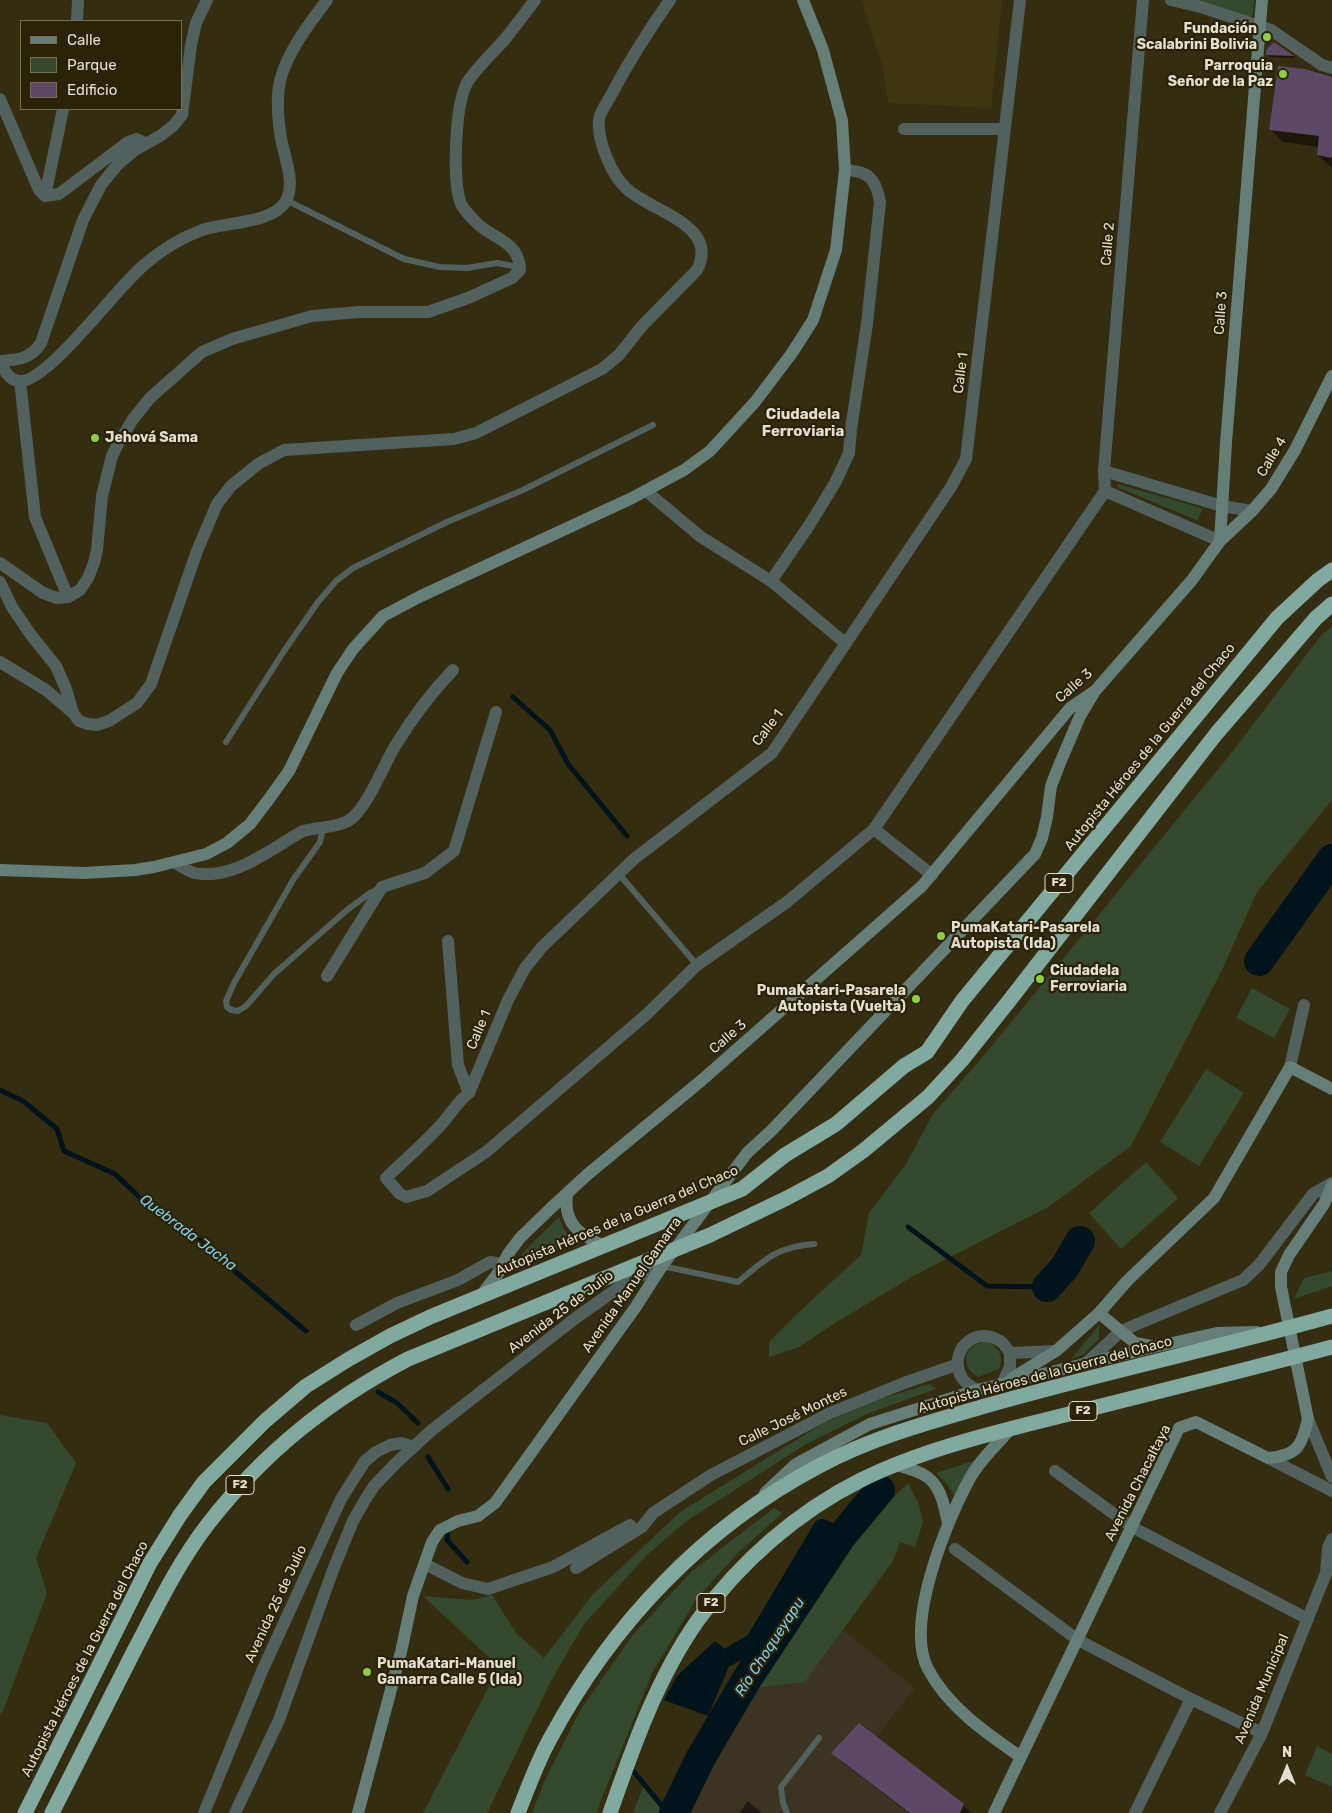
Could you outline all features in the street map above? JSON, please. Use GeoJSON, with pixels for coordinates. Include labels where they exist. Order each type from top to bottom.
{"type":"FeatureCollection","features":[{"type":"Feature","properties":{"kind":"highway","name":"Autopista Héroes de la Guerra del Chaco"},"geometry":{"type":"LineString","coordinates":[[25,1813],[150,1563],[180,1515],[204,1482],[265,1421],[306,1386],[390,1336],[742,1189],[785,1156],[836,1124],[904,1066],[927,1052],[962,1001],[1277,618],[1318,580],[1332,570]]}},
{"type":"Feature","properties":{"kind":"highway","name":"F2"},"geometry":{"type":"LineString","coordinates":[[52,1813],[173,1576],[207,1525],[235,1490],[261,1463],[286,1440],[370,1379],[408,1359],[710,1235],[828,1176],[862,1151],[928,1097],[962,1060],[1221,727],[1316,618],[1332,604]]}},
{"type":"Feature","properties":{"kind":"highway","name":"Autopista Héroes de la Guerra del Chaco"},"geometry":{"type":"LineString","coordinates":[[518,1813],[548,1741],[583,1681],[622,1628],[673,1572],[716,1534],[763,1499],[819,1466],[862,1446],[921,1424],[1028,1394],[1332,1316]]}},
{"type":"Feature","properties":{"kind":"highway","name":"F2"},"geometry":{"type":"LineString","coordinates":[[610,1813],[651,1703],[697,1621],[720,1592],[749,1561],[784,1530],[825,1501],[862,1480],[940,1449],[1332,1346]]}},
{"type":"Feature","properties":{"kind":"street"},"geometry":{"type":"LineString","coordinates":[[77,20],[78,0]]}},
{"type":"Feature","properties":{"kind":"street"},"geometry":{"type":"LineString","coordinates":[[207,0],[196,23],[191,45],[182,115],[173,126],[160,136],[145,143],[118,164],[101,185],[83,220],[38,348],[19,360],[0,362],[9,377],[20,382],[33,378],[58,358],[143,265],[172,244],[218,225],[256,220],[280,208],[286,200],[289,176],[278,117],[280,82],[295,46],[327,0]]}},
{"type":"Feature","properties":{"kind":"street"},"geometry":{"type":"LineString","coordinates":[[0,563],[43,593],[57,598],[68,597],[80,590],[88,578],[94,563],[102,496],[112,456],[118,444],[132,419],[150,398],[202,352],[232,339],[312,316],[359,312],[428,312],[468,298],[512,278],[520,270],[520,263],[514,249],[482,228],[461,205],[457,185],[456,138],[460,109],[467,84],[535,0]]}},
{"type":"Feature","properties":{"kind":"street"},"geometry":{"type":"LineString","coordinates":[[0,662],[46,690],[73,713],[79,721],[97,725],[126,711],[137,704],[151,684],[198,551],[217,504],[231,486],[258,464],[284,450],[454,439],[476,433],[602,369],[619,354],[641,327],[697,270],[702,261],[703,250],[700,239],[688,228],[626,189],[610,167],[601,141],[598,119],[651,26],[670,0]]}},
{"type":"Feature","properties":{"kind":"street"},"geometry":{"type":"LineString","coordinates":[[0,870],[84,873],[135,870],[206,854],[227,842],[250,824],[288,771],[337,673],[353,650],[383,616],[421,596],[559,533],[646,490],[684,470],[710,451],[755,402],[792,353],[813,320],[836,250],[845,170],[842,121],[823,50],[803,0]]}},
{"type":"Feature","properties":{"kind":"street","name":"Calle 1"},"geometry":{"type":"LineString","coordinates":[[1020,0],[966,460],[951,487],[772,753],[634,859],[542,948],[525,968],[508,1000],[469,1093],[460,1100],[443,1123],[427,1140],[386,1178],[400,1194],[406,1197],[427,1191],[486,1152],[646,1014],[697,965],[787,902],[874,829],[1104,490]]}},
{"type":"Feature","properties":{"kind":"street","name":"Calle 2"},"geometry":{"type":"LineString","coordinates":[[1104,490],[1104,471],[1143,0]]}},
{"type":"Feature","properties":{"kind":"street"},"geometry":{"type":"LineString","coordinates":[[1171,0],[1201,7],[1271,30],[1322,65],[1332,68]]}},
{"type":"Feature","properties":{"kind":"street","name":"Calle 3"},"geometry":{"type":"LineString","coordinates":[[480,1297],[520,1238],[588,1174],[724,1061],[922,886],[1070,708],[1094,691],[1192,580],[1220,541],[1258,27],[1262,0]]}},
{"type":"Feature","properties":{"kind":"street"},"geometry":{"type":"LineString","coordinates":[[0,99],[39,190],[45,196]]}},
{"type":"Feature","properties":{"kind":"street"},"geometry":{"type":"LineString","coordinates":[[45,196],[63,110]]}},
{"type":"Feature","properties":{"kind":"street"},"geometry":{"type":"LineString","coordinates":[[904,129],[1005,129]]}},
{"type":"Feature","properties":{"kind":"street"},"geometry":{"type":"LineString","coordinates":[[45,196],[59,194],[128,142],[137,139],[145,143]]}},
{"type":"Feature","properties":{"kind":"street"},"geometry":{"type":"LineString","coordinates":[[771,581],[835,483],[849,453],[867,324],[880,202],[875,183],[868,176],[858,171],[845,170]]}},
{"type":"Feature","properties":{"kind":"street","name":"Calle 4"},"geometry":{"type":"LineString","coordinates":[[1220,541],[1271,490],[1295,450],[1332,376]]}},
{"type":"Feature","properties":{"kind":"street"},"geometry":{"type":"LineString","coordinates":[[20,382],[35,517],[68,597]]}},
{"type":"Feature","properties":{"kind":"street"},"geometry":{"type":"LineString","coordinates":[[1104,471],[1222,506],[1252,511]]}},
{"type":"Feature","properties":{"kind":"street"},"geometry":{"type":"LineString","coordinates":[[646,490],[701,537],[771,581],[845,644]]}},
{"type":"Feature","properties":{"kind":"street"},"geometry":{"type":"LineString","coordinates":[[1104,490],[1220,541]]}},
{"type":"Feature","properties":{"kind":"street"},"geometry":{"type":"LineString","coordinates":[[0,582],[12,607],[56,666],[66,689],[73,713]]}},
{"type":"Feature","properties":{"kind":"street"},"geometry":{"type":"LineString","coordinates":[[174,862],[186,870],[195,872],[207,874],[222,872],[253,860],[303,831],[348,821],[357,813],[397,743],[436,689],[454,670]]}},
{"type":"Feature","properties":{"kind":"street","name":"Avenida Manuel Gamarra"},"geometry":{"type":"LineString","coordinates":[[358,1813],[414,1596],[432,1542],[440,1530],[458,1521],[478,1516],[495,1502],[635,1308],[662,1266],[747,1153],[772,1130],[1035,854],[1042,838],[1047,817],[1051,786],[1080,716],[1094,691]]}},
{"type":"Feature","properties":{"kind":"street"},"geometry":{"type":"LineString","coordinates":[[327,976],[382,887],[425,873],[454,851],[496,712]]}},
{"type":"Feature","properties":{"kind":"street"},"geometry":{"type":"LineString","coordinates":[[874,829],[932,875]]}},
{"type":"Feature","properties":{"kind":"street"},"geometry":{"type":"LineString","coordinates":[[448,941],[458,1065],[469,1093]]}},
{"type":"Feature","properties":{"kind":"street"},"geometry":{"type":"LineString","coordinates":[[1002,1384],[1056,1351],[1099,1313],[1127,1281],[1214,1198],[1290,1067],[1304,1005]]}},
{"type":"Feature","properties":{"kind":"street"},"geometry":{"type":"LineString","coordinates":[[1290,1067],[1332,1090]]}},
{"type":"Feature","properties":{"kind":"street"},"geometry":{"type":"LineString","coordinates":[[1332,1184],[1324,1204],[1289,1255],[1281,1272],[1281,1287],[1308,1419],[1332,1477]]}},
{"type":"Feature","properties":{"kind":"street"},"geometry":{"type":"LineString","coordinates":[[1084,1365],[1120,1332],[1243,1280],[1259,1264],[1313,1194],[1332,1184]]}},
{"type":"Feature","properties":{"kind":"street"},"geometry":{"type":"LineString","coordinates":[[567,1195],[566,1204],[571,1222],[587,1238],[604,1246]]}},
{"type":"Feature","properties":{"kind":"street"},"geometry":{"type":"LineString","coordinates":[[356,1325],[397,1303],[458,1280],[490,1262],[503,1264]]}},
{"type":"Feature","properties":{"kind":"street","name":"Avenida 25 de Julio"},"geometry":{"type":"LineString","coordinates":[[235,1813],[278,1720],[353,1521],[374,1486],[432,1430],[577,1317],[628,1281],[662,1266]]}},
{"type":"Feature","properties":{"kind":"street"},"geometry":{"type":"LineString","coordinates":[[1099,1313],[1135,1343],[1154,1347]]}},
{"type":"Feature","properties":{"kind":"street"},"geometry":{"type":"LineString","coordinates":[[745,1512],[796,1464],[870,1424],[978,1390],[1154,1347],[1217,1333],[1274,1332]]}},
{"type":"Feature","properties":{"kind":"street"},"geometry":{"type":"LineString","coordinates":[[978,1390],[963,1380],[956,1365],[962,1347],[973,1337],[988,1336],[1000,1341],[1010,1353],[1010,1367],[1002,1384]]}},
{"type":"Feature","properties":{"kind":"street"},"geometry":{"type":"LineString","coordinates":[[1010,1353],[1056,1351]]}},
{"type":"Feature","properties":{"kind":"street","name":"Calle José Montes"},"geometry":{"type":"LineString","coordinates":[[425,1564],[462,1584],[488,1589],[553,1567],[653,1513],[711,1475],[830,1412],[956,1365]]}},
{"type":"Feature","properties":{"kind":"street"},"geometry":{"type":"LineString","coordinates":[[1268,1458],[1290,1454],[1300,1446],[1308,1419]]}},
{"type":"Feature","properties":{"kind":"street","name":"Avenida Chacaltaya"},"geometry":{"type":"LineString","coordinates":[[994,1813],[1179,1428],[1196,1422],[1268,1458]]}},
{"type":"Feature","properties":{"kind":"street"},"geometry":{"type":"LineString","coordinates":[[1011,1429],[981,1462],[970,1478],[948,1523],[925,1596],[920,1625],[922,1651],[928,1669],[946,1694],[977,1726],[1021,1757]]}},
{"type":"Feature","properties":{"kind":"street","name":"Avenida 25 de Julio"},"geometry":{"type":"LineString","coordinates":[[204,1813],[262,1671],[341,1499],[365,1461],[376,1452],[390,1445],[401,1443],[413,1447]]}},
{"type":"Feature","properties":{"kind":"street"},"geometry":{"type":"LineString","coordinates":[[1268,1458],[1332,1491]]}},
{"type":"Feature","properties":{"kind":"street"},"geometry":{"type":"LineString","coordinates":[[897,1465],[924,1475],[935,1484],[943,1499],[948,1523]]}},
{"type":"Feature","properties":{"kind":"street"},"geometry":{"type":"LineString","coordinates":[[1055,1471],[1132,1527],[1308,1619]]}},
{"type":"Feature","properties":{"kind":"street","name":"Calle José Montes"},"geometry":{"type":"LineString","coordinates":[[576,1568],[642,1527],[653,1513]]}},
{"type":"Feature","properties":{"kind":"street","name":"Avenida Municipal"},"geometry":{"type":"LineString","coordinates":[[1220,1813],[1262,1733],[1329,1570],[1328,1548],[1332,1539]]}},
{"type":"Feature","properties":{"kind":"street"},"geometry":{"type":"LineString","coordinates":[[955,1549],[1078,1640],[1191,1699],[1262,1733]]}},
{"type":"Feature","properties":{"kind":"street"},"geometry":{"type":"LineString","coordinates":[[1135,1813],[1191,1699]]}},
{"type":"Feature","properties":{"kind":"lane"},"geometry":{"type":"LineString","coordinates":[[286,200],[404,259],[440,267],[467,268],[497,263],[513,266],[520,270]]}},
{"type":"Feature","properties":{"kind":"lane"},"geometry":{"type":"LineString","coordinates":[[226,742],[284,651],[318,602],[336,581],[353,568],[447,522],[523,490],[653,425]]}},
{"type":"Feature","properties":{"kind":"lane"},"geometry":{"type":"LineString","coordinates":[[323,828],[320,842],[293,880],[234,983],[226,1001],[228,1007],[231,1010],[238,1011],[246,1006],[274,974],[305,949],[347,910],[370,893],[382,887]]}},
{"type":"Feature","properties":{"kind":"lane"},"geometry":{"type":"LineString","coordinates":[[619,874],[697,965]]}},
{"type":"Feature","properties":{"kind":"lane"},"geometry":{"type":"LineString","coordinates":[[662,1266],[738,1282],[773,1254],[796,1245],[814,1244]]}},
{"type":"Feature","properties":{"kind":"lane"},"geometry":{"type":"LineString","coordinates":[[787,1813],[783,1803],[781,1787],[819,1738]]}},
{"type":"Feature","properties":{"kind":"shaded area"},"geometry":{"type":"Polygon","coordinates":[[[861,0],[1002,0],[991,108],[888,103],[882,65],[861,0]]]}},
{"type":"Feature","properties":{"kind":"shaded area"},"geometry":{"type":"Polygon","coordinates":[[[843,1630],[915,1688],[876,1737],[964,1804],[960,1813],[690,1813],[753,1688],[805,1682],[843,1630]]]}},
{"type":"Feature","properties":{"kind":"shaded area"},"geometry":{"type":"Polygon","coordinates":[[[715,1641],[723,1647],[730,1664],[708,1716],[664,1700],[677,1676],[715,1641]]]}},
{"type":"Feature","properties":{"kind":"green space"},"geometry":{"type":"Polygon","coordinates":[[[1191,0],[1254,0],[1253,15],[1247,18],[1191,0]]]}},
{"type":"Feature","properties":{"kind":"green space"},"geometry":{"type":"Polygon","coordinates":[[[1118,484],[1201,508],[1202,510],[1198,520],[1196,520],[1117,487],[1118,484]]]}},
{"type":"Feature","properties":{"kind":"green space"},"geometry":{"type":"Polygon","coordinates":[[[1332,627],[1332,800],[1257,892],[1222,970],[1131,1146],[1050,1206],[915,1275],[799,1347],[769,1357],[769,1342],[861,1255],[869,1213],[906,1164],[933,1114],[981,1059],[1229,756],[1323,633],[1332,627]]]}},
{"type":"Feature","properties":{"kind":"green space"},"geometry":{"type":"Polygon","coordinates":[[[1252,988],[1290,1009],[1274,1038],[1236,1018],[1252,988]]]}},
{"type":"Feature","properties":{"kind":"green space"},"geometry":{"type":"Polygon","coordinates":[[[1206,1069],[1244,1093],[1199,1166],[1160,1142],[1206,1069]]]}},
{"type":"Feature","properties":{"kind":"green space"},"geometry":{"type":"Polygon","coordinates":[[[1146,1162],[1178,1198],[1121,1249],[1089,1213],[1146,1162]]]}},
{"type":"Feature","properties":{"kind":"green space"},"geometry":{"type":"Polygon","coordinates":[[[559,1217],[563,1228],[576,1243],[514,1268],[513,1265],[531,1244],[559,1217]]]}},
{"type":"Feature","properties":{"kind":"green space"},"geometry":{"type":"Polygon","coordinates":[[[1332,1271],[1332,1286],[1294,1299],[1304,1278],[1332,1271]]]}},
{"type":"Feature","properties":{"kind":"green space"},"geometry":{"type":"Polygon","coordinates":[[[1099,1325],[1099,1339],[1083,1355],[1071,1359],[1099,1325]]]}},
{"type":"Feature","properties":{"kind":"green space"},"geometry":{"type":"Polygon","coordinates":[[[986,1342],[994,1346],[999,1352],[1001,1356],[1000,1365],[999,1369],[978,1377],[968,1367],[966,1362],[967,1356],[973,1347],[986,1342]]]}},
{"type":"Feature","properties":{"kind":"green space"},"geometry":{"type":"Polygon","coordinates":[[[929,1384],[936,1389],[869,1413],[806,1444],[685,1522],[647,1555],[584,1624],[551,1681],[487,1813],[423,1813],[499,1667],[423,1596],[472,1600],[492,1595],[516,1633],[544,1658],[593,1594],[680,1512],[822,1424],[868,1403],[929,1384]]]}},
{"type":"Feature","properties":{"kind":"green space"},"geometry":{"type":"Polygon","coordinates":[[[0,1415],[47,1423],[76,1463],[36,1558],[47,1593],[0,1715],[0,1415]]]}},
{"type":"Feature","properties":{"kind":"green space"},"geometry":{"type":"Polygon","coordinates":[[[979,1459],[955,1497],[946,1483],[936,1473],[979,1459]]]}},
{"type":"Feature","properties":{"kind":"green space"},"geometry":{"type":"Polygon","coordinates":[[[908,1483],[918,1502],[923,1522],[915,1547],[900,1542],[893,1561],[805,1682],[753,1688],[844,1552],[875,1515],[908,1483]]]}},
{"type":"Feature","properties":{"kind":"green space"},"geometry":{"type":"Polygon","coordinates":[[[774,1508],[782,1513],[738,1553],[697,1598],[652,1673],[596,1813],[532,1813],[544,1782],[581,1709],[632,1636],[692,1571],[774,1508]]]}},
{"type":"Feature","properties":{"kind":"green space"},"geometry":{"type":"Polygon","coordinates":[[[1317,1746],[1332,1754],[1332,1787],[1305,1775],[1317,1746]]]}},
{"type":"Feature","properties":{"kind":"green space"},"geometry":{"type":"Polygon","coordinates":[[[643,1787],[664,1813],[633,1813],[643,1787]]]}},
{"type":"Feature","properties":{"kind":"building"},"geometry":{"type":"Polygon","coordinates":[[[1274,42],[1294,56],[1266,55],[1266,50],[1274,42]]]}},
{"type":"Feature","properties":{"kind":"building"},"geometry":{"type":"Polygon","coordinates":[[[1278,66],[1305,69],[1332,77],[1332,158],[1317,155],[1319,136],[1269,130],[1278,66]]]}},
{"type":"Feature","properties":{"kind":"building"},"geometry":{"type":"Polygon","coordinates":[[[859,1723],[964,1804],[960,1813],[910,1813],[831,1753],[859,1723]]]}},
{"type":"Feature","properties":{"kind":"waterway"},"geometry":{"type":"LineString","coordinates":[[513,697],[550,730],[568,764],[627,836]]}},
{"type":"Feature","properties":{"kind":"waterway","name":"Río Choqueyapu"},"geometry":{"type":"LineString","coordinates":[[1259,961],[1332,859]]}},
{"type":"Feature","properties":{"kind":"waterway","name":"Quebrada Jacha"},"geometry":{"type":"LineString","coordinates":[[0,1090],[23,1101],[57,1129],[64,1151],[115,1174],[153,1210],[208,1245],[224,1262],[306,1331]]}},
{"type":"Feature","properties":{"kind":"waterway"},"geometry":{"type":"LineString","coordinates":[[908,1227],[987,1286],[1047,1287]]}},
{"type":"Feature","properties":{"kind":"waterway","name":"Río Choqueyapu"},"geometry":{"type":"LineString","coordinates":[[1047,1287],[1065,1267],[1080,1241]]}},
{"type":"Feature","properties":{"kind":"waterway","name":"Quebrada Jacha"},"geometry":{"type":"LineString","coordinates":[[378,1392],[397,1403],[418,1423]]}},
{"type":"Feature","properties":{"kind":"waterway","name":"Quebrada Jacha"},"geometry":{"type":"LineString","coordinates":[[428,1457],[448,1489]]}},
{"type":"Feature","properties":{"kind":"waterway","name":"Río Choqueyapu"},"geometry":{"type":"LineString","coordinates":[[674,1813],[700,1759],[747,1679],[841,1537],[880,1490]]}},
{"type":"Feature","properties":{"kind":"waterway"},"geometry":{"type":"LineString","coordinates":[[728,1657],[754,1642],[822,1528],[841,1537]]}},
{"type":"Feature","properties":{"kind":"waterway","name":"Quebrada Jacha"},"geometry":{"type":"LineString","coordinates":[[448,1531],[447,1540],[467,1562]]}},
{"type":"Feature","properties":{"kind":"waterway","name":"Quebrada Jacha"},"geometry":{"type":"LineString","coordinates":[[634,1772],[668,1813]]}},
{"type":"Feature","properties":{"kind":"place","name":"Fundación Scalabrini Bolivia"},"geometry":{"type":"Point","coordinates":[1267,37]}},
{"type":"Feature","properties":{"kind":"place","name":"Parroquia Señor de la Paz"},"geometry":{"type":"Point","coordinates":[1283,74]}},
{"type":"Feature","properties":{"kind":"place","name":"Jehová Sama"},"geometry":{"type":"Point","coordinates":[95,438]}},
{"type":"Feature","properties":{"kind":"place","name":"PumaKatari-Pasarela Autopista (Ida)"},"geometry":{"type":"Point","coordinates":[941,936]}},
{"type":"Feature","properties":{"kind":"place","name":"Ciudadela Ferroviaria"},"geometry":{"type":"Point","coordinates":[1040,979]}},
{"type":"Feature","properties":{"kind":"place","name":"PumaKatari-Pasarela Autopista (Vuelta)"},"geometry":{"type":"Point","coordinates":[916,999]}},
{"type":"Feature","properties":{"kind":"place","name":"PumaKatari-Manuel Gamarra Calle 5 (Ida)"},"geometry":{"type":"Point","coordinates":[367,1672]}},
{"type":"Feature","properties":{"kind":"district","name":"Ciudadela Ferroviaria"},"geometry":{"type":"Point","coordinates":[803,424]}}]}
